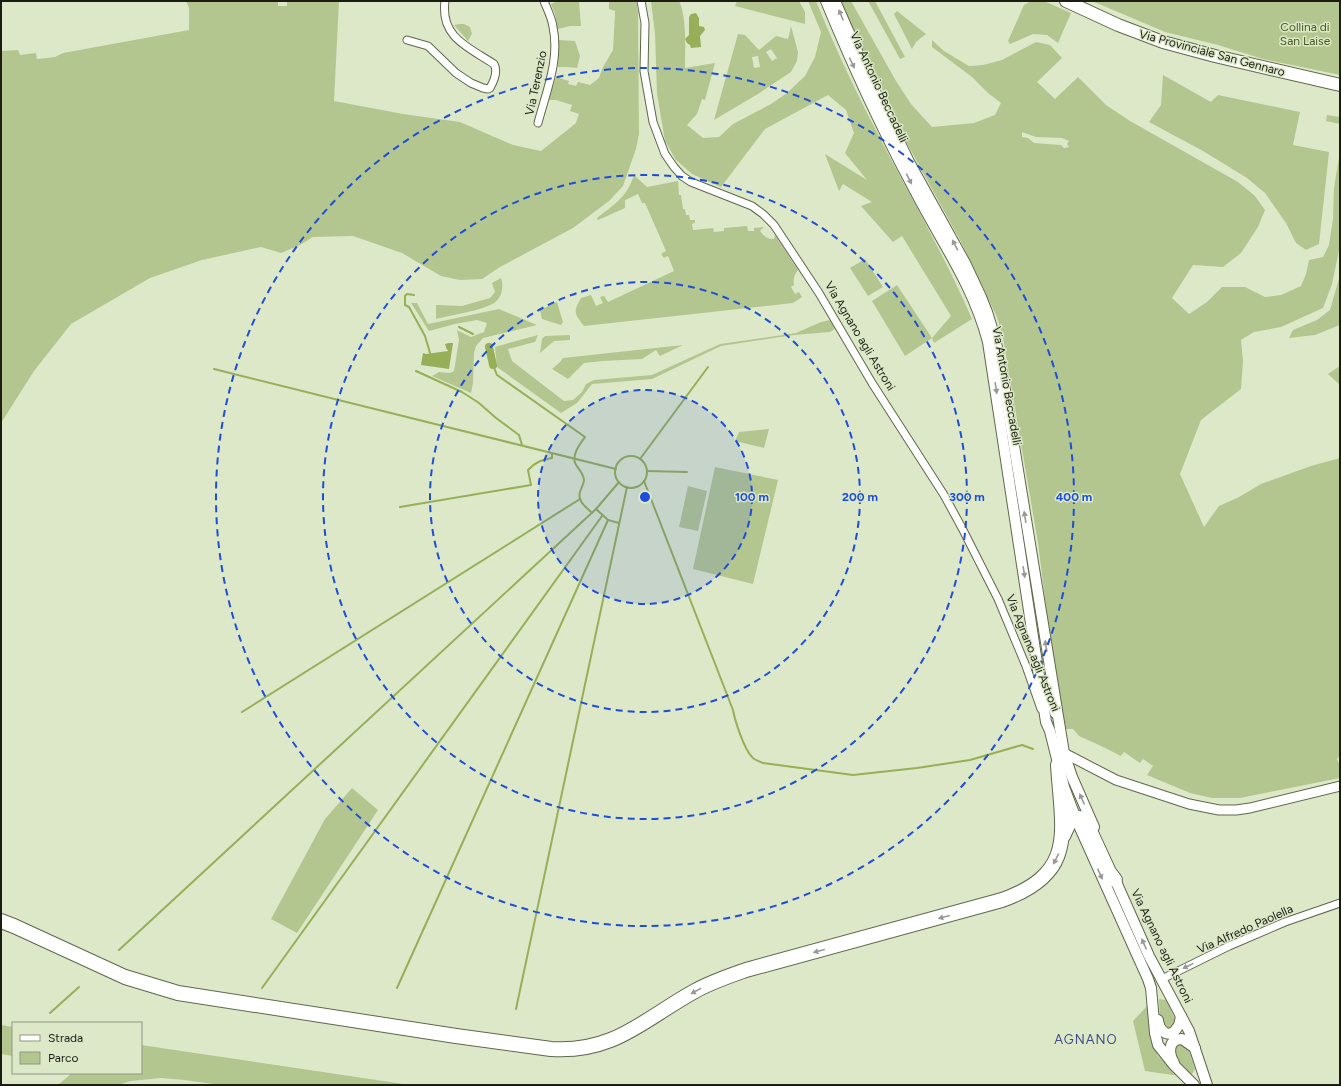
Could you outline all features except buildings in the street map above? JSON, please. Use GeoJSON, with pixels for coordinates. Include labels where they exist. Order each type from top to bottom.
{"type":"FeatureCollection","features":[{"type":"Feature","properties":{"kind":"highway"},"geometry":{"type":"LineString","coordinates":[[1058,758],[1062,839]]}},
{"type":"Feature","properties":{"kind":"highway"},"geometry":{"type":"LineString","coordinates":[[1,921],[125,977],[178,993],[456,1036],[551,1049],[575,1050],[595,1046],[625,1035],[696,990],[725,977],[1016,896],[1036,884],[1050,869],[1058,855],[1062,839],[1069,822],[1075,818],[1085,820],[1109,872],[1115,880]]}},
{"type":"Feature","properties":{"kind":"main road","name":"Via Antonio Beccadelli"},"geometry":{"type":"LineString","coordinates":[[826,1],[848,54],[913,188],[966,282],[975,300],[985,328],[1046,722],[1058,758]]}},
{"type":"Feature","properties":{"kind":"main road","name":"Via Antonio Beccadelli"},"geometry":{"type":"LineString","coordinates":[[835,1],[909,162],[975,283],[992,325],[1002,372],[1059,726],[1058,758]]}},
{"type":"Feature","properties":{"kind":"main road","name":"Via Provinciale San Gennaro"},"geometry":{"type":"LineString","coordinates":[[1066,1],[1118,25],[1163,42],[1215,56],[1340,85]]}},
{"type":"Feature","properties":{"kind":"main road","name":"Via Agnano agli Astroni"},"geometry":{"type":"LineString","coordinates":[[1058,758],[1072,777],[1092,821],[1115,880],[1149,956],[1189,1031],[1207,1085]]}},
{"type":"Feature","properties":{"kind":"main road","name":"Via Agnano agli Astroni"},"geometry":{"type":"LineString","coordinates":[[1058,758],[1064,787],[1075,818],[1143,967],[1151,988],[1155,1033],[1158,1045],[1164,1054],[1190,1081]]}},
{"type":"Feature","properties":{"kind":"main road"},"geometry":{"type":"LineString","coordinates":[[1173,1000],[1165,996],[1152,999],[1157,1010],[1158,1026],[1162,1031],[1168,1034],[1174,1032],[1178,1028],[1182,1016]]}},
{"type":"Feature","properties":{"kind":"main road"},"geometry":{"type":"LineString","coordinates":[[1177,1068],[1169,1051],[1171,1043],[1178,1039],[1182,1039],[1195,1048]]}},
{"type":"Feature","properties":{"kind":"main road"},"geometry":{"type":"LineString","coordinates":[[1190,1081],[1191,1078],[1196,1076],[1199,1061]]}},
{"type":"Feature","properties":{"kind":"street"},"geometry":{"type":"LineString","coordinates":[[407,40],[428,46],[456,73],[471,83],[483,88],[490,88],[496,72],[494,64],[467,48],[448,29],[444,12],[445,1]]}},
{"type":"Feature","properties":{"kind":"street","name":"Via Terenzio"},"geometry":{"type":"LineString","coordinates":[[538,124],[551,79],[555,45],[553,27],[544,1]]}},
{"type":"Feature","properties":{"kind":"street","name":"Via Agnano agli Astroni"},"geometry":{"type":"LineString","coordinates":[[641,1],[645,22],[644,71],[652,122],[665,154],[682,176],[691,182],[752,206],[763,214],[774,225],[819,292],[872,383],[944,495],[998,599],[1026,666],[1046,722]]}},
{"type":"Feature","properties":{"kind":"street"},"geometry":{"type":"LineString","coordinates":[[1026,666],[1048,698],[1059,726]]}},
{"type":"Feature","properties":{"kind":"street"},"geometry":{"type":"LineString","coordinates":[[1058,758],[1085,764],[1120,782],[1189,804],[1219,810],[1236,810],[1256,807],[1340,786]]}},
{"type":"Feature","properties":{"kind":"street"},"geometry":{"type":"LineString","coordinates":[[1072,777],[1074,768],[1078,765],[1085,764]]}},
{"type":"Feature","properties":{"kind":"street","name":"Via Alfredo Paolella"},"geometry":{"type":"LineString","coordinates":[[1162,979],[1229,946],[1285,922],[1340,903]]}},
{"type":"Feature","properties":{"kind":"green space"},"geometry":{"type":"Polygon","coordinates":[[[186,1],[278,1],[278,6],[287,6],[287,1],[339,1],[334,101],[403,114],[460,122],[513,145],[541,151],[576,123],[579,114],[570,111],[572,105],[556,100],[548,100],[556,77],[569,81],[568,84],[576,86],[578,82],[590,85],[599,78],[603,67],[613,50],[615,11],[609,9],[609,1],[636,1],[638,12],[639,134],[636,149],[623,186],[609,201],[573,228],[500,267],[482,279],[460,280],[441,276],[402,253],[353,236],[313,237],[300,245],[281,253],[261,247],[202,260],[150,278],[71,324],[34,371],[1,423],[1,51],[18,50],[20,55],[36,53],[37,59],[55,57],[63,53],[189,30],[189,8],[186,1]]]}},
{"type":"Feature","properties":{"kind":"green space"},"geometry":{"type":"Polygon","coordinates":[[[558,1],[579,1],[581,26],[570,26],[558,29],[551,4],[558,1]]]}},
{"type":"Feature","properties":{"kind":"green space"},"geometry":{"type":"Polygon","coordinates":[[[651,1],[679,1],[682,8],[684,24],[685,68],[715,63],[705,100],[702,99],[697,114],[687,125],[703,138],[719,137],[733,124],[771,104],[787,93],[805,76],[815,57],[821,32],[808,1],[816,1],[859,97],[947,266],[972,319],[934,343],[932,338],[951,316],[902,236],[893,242],[861,206],[872,202],[843,184],[839,191],[825,154],[867,180],[845,153],[854,133],[846,110],[828,95],[765,129],[721,187],[692,174],[676,160],[665,141],[657,94],[655,34],[651,1]]]}},
{"type":"Feature","properties":{"kind":"green space"},"geometry":{"type":"Polygon","coordinates":[[[737,1],[799,1],[805,12],[805,24],[735,6],[737,1]]]}},
{"type":"Feature","properties":{"kind":"green space"},"geometry":{"type":"Polygon","coordinates":[[[839,1],[851,1],[896,81],[911,104],[932,127],[974,123],[995,115],[1001,103],[988,93],[972,77],[932,47],[932,40],[944,51],[969,66],[983,65],[1002,60],[1036,42],[1050,45],[1062,58],[1037,82],[1055,99],[1078,77],[1106,105],[1130,121],[1238,182],[1255,196],[1265,210],[1258,227],[1241,253],[1223,267],[1193,265],[1172,298],[1189,314],[1207,302],[1222,287],[1245,287],[1265,297],[1281,295],[1301,286],[1306,274],[1309,260],[1323,257],[1329,245],[1333,219],[1334,188],[1339,157],[1340,246],[1332,284],[1323,308],[1281,327],[1254,332],[1241,340],[1243,361],[1241,389],[1201,420],[1180,474],[1204,527],[1219,506],[1239,497],[1261,484],[1311,466],[1340,458],[1340,755],[1337,759],[1340,766],[1340,778],[1240,798],[1212,798],[1190,793],[1147,775],[1153,766],[1143,759],[1140,763],[1124,752],[1121,756],[1079,736],[1073,729],[1065,729],[1053,661],[1038,543],[1003,338],[997,317],[961,242],[904,138],[892,109],[839,1]],[[1022,132],[1022,137],[1028,138],[1034,143],[1061,145],[1064,148],[1069,147],[1067,144],[1069,141],[1062,138],[1036,137],[1022,132]]]}},
{"type":"Feature","properties":{"kind":"green space"},"geometry":{"type":"Polygon","coordinates":[[[868,1],[875,1],[905,57],[900,59],[868,1]]]}},
{"type":"Feature","properties":{"kind":"green space"},"geometry":{"type":"Polygon","coordinates":[[[1031,1],[1044,1],[1071,13],[1058,43],[1047,35],[1033,34],[1010,44],[1008,41],[1024,5],[1031,1]]]}},
{"type":"Feature","properties":{"kind":"green space","name":"Collina di San Laise"},"geometry":{"type":"Polygon","coordinates":[[[1092,1],[1340,1],[1340,75],[1263,59],[1218,45],[1165,32],[1092,1]]]}},
{"type":"Feature","properties":{"kind":"green space"},"geometry":{"type":"Polygon","coordinates":[[[897,11],[926,34],[916,42],[912,49],[894,14],[897,11]]]}},
{"type":"Feature","properties":{"kind":"green space"},"geometry":{"type":"Polygon","coordinates":[[[460,24],[470,27],[472,34],[468,41],[454,25],[460,24]]]}},
{"type":"Feature","properties":{"kind":"green space"},"geometry":{"type":"Polygon","coordinates":[[[791,26],[798,52],[797,61],[791,72],[758,94],[714,120],[738,34],[745,35],[759,50],[776,36],[788,39],[791,26]],[[771,49],[766,52],[772,61],[777,58],[771,49]],[[758,56],[752,57],[754,68],[760,67],[758,56]]]}},
{"type":"Feature","properties":{"kind":"green space"},"geometry":{"type":"Polygon","coordinates":[[[559,40],[575,41],[580,56],[577,68],[558,67],[559,40]]]}},
{"type":"Feature","properties":{"kind":"green space"},"geometry":{"type":"Polygon","coordinates":[[[1163,75],[1211,102],[1218,95],[1300,112],[1293,145],[1329,152],[1319,244],[1306,250],[1296,243],[1286,223],[1265,193],[1247,178],[1203,151],[1149,122],[1161,105],[1163,75]]]}},
{"type":"Feature","properties":{"kind":"green space"},"geometry":{"type":"Polygon","coordinates":[[[1327,115],[1340,117],[1340,124],[1326,121],[1327,115]]]}},
{"type":"Feature","properties":{"kind":"green space"},"geometry":{"type":"Polygon","coordinates":[[[634,175],[647,187],[678,181],[679,195],[681,195],[683,209],[685,209],[686,215],[689,215],[690,220],[695,220],[695,223],[692,224],[693,230],[713,228],[714,232],[724,231],[724,228],[747,226],[748,231],[754,231],[754,228],[764,227],[760,231],[764,236],[769,238],[774,239],[775,235],[798,270],[794,277],[794,285],[791,287],[795,294],[799,292],[802,297],[793,303],[584,326],[578,318],[576,312],[581,298],[591,295],[596,306],[603,303],[600,297],[604,296],[608,302],[674,271],[668,256],[664,258],[661,254],[666,251],[645,203],[642,203],[638,194],[625,200],[625,208],[598,220],[597,218],[620,200],[628,189],[634,175]]]}},
{"type":"Feature","properties":{"kind":"green space"},"geometry":{"type":"Polygon","coordinates":[[[865,259],[883,287],[868,296],[850,268],[865,259]]]}},
{"type":"Feature","properties":{"kind":"green space"},"geometry":{"type":"Polygon","coordinates":[[[1340,275],[1340,325],[1315,335],[1289,338],[1293,330],[1317,320],[1330,310],[1340,275]]]}},
{"type":"Feature","properties":{"kind":"green space"},"geometry":{"type":"Polygon","coordinates":[[[501,278],[502,292],[497,301],[494,303],[474,311],[436,319],[436,305],[462,306],[490,298],[495,292],[492,283],[501,278]]]}},
{"type":"Feature","properties":{"kind":"green space"},"geometry":{"type":"Polygon","coordinates":[[[897,285],[932,338],[905,356],[872,301],[897,285]]]}},
{"type":"Feature","properties":{"kind":"green space"},"geometry":{"type":"Polygon","coordinates":[[[557,302],[563,322],[561,325],[542,319],[540,310],[557,302]]]}},
{"type":"Feature","properties":{"kind":"green space"},"geometry":{"type":"Polygon","coordinates":[[[411,303],[417,303],[428,324],[499,309],[537,325],[483,338],[476,346],[474,353],[473,383],[471,393],[432,376],[439,372],[450,373],[454,371],[459,340],[457,330],[471,337],[484,332],[487,323],[477,320],[429,331],[411,303]]]}},
{"type":"Feature","properties":{"kind":"green space"},"geometry":{"type":"Polygon","coordinates":[[[830,320],[835,329],[830,332],[794,335],[721,346],[652,379],[592,384],[577,403],[561,413],[497,367],[495,347],[538,335],[535,342],[508,349],[512,361],[564,401],[573,400],[582,392],[586,384],[594,380],[652,375],[720,344],[796,333],[821,322],[830,320]]]}},
{"type":"Feature","properties":{"kind":"green space"},"geometry":{"type":"Polygon","coordinates":[[[570,335],[570,340],[554,341],[540,353],[542,339],[545,336],[570,335]]]}},
{"type":"Feature","properties":{"kind":"green space"},"geometry":{"type":"Polygon","coordinates":[[[683,345],[660,356],[656,350],[642,359],[584,363],[568,379],[552,369],[563,358],[683,345]]]}},
{"type":"Feature","properties":{"kind":"green space"},"geometry":{"type":"Polygon","coordinates":[[[1340,366],[1340,385],[1328,374],[1340,366]]]}},
{"type":"Feature","properties":{"kind":"green space"},"geometry":{"type":"Polygon","coordinates":[[[769,429],[764,448],[735,441],[739,432],[769,429]]]}},
{"type":"Feature","properties":{"kind":"green space"},"geometry":{"type":"Polygon","coordinates":[[[715,467],[778,480],[753,584],[693,569],[715,467]]]}},
{"type":"Feature","properties":{"kind":"green space"},"geometry":{"type":"Polygon","coordinates":[[[688,486],[707,491],[698,531],[679,527],[688,486]]]}},
{"type":"Feature","properties":{"kind":"green space"},"geometry":{"type":"Polygon","coordinates":[[[352,788],[378,810],[297,933],[271,919],[325,819],[352,788]]]}},
{"type":"Feature","properties":{"kind":"green space"},"geometry":{"type":"Polygon","coordinates":[[[1159,999],[1166,1000],[1175,1019],[1175,1024],[1169,1030],[1160,1023],[1159,999]]]}},
{"type":"Feature","properties":{"kind":"green space"},"geometry":{"type":"Polygon","coordinates":[[[1148,1005],[1152,1034],[1158,1056],[1180,1076],[1145,1071],[1133,1021],[1148,1005]]]}},
{"type":"Feature","properties":{"kind":"green space"},"geometry":{"type":"Polygon","coordinates":[[[1,1025],[12,1027],[12,1056],[1,1054],[1,1025]]]}},
{"type":"Feature","properties":{"kind":"green space"},"geometry":{"type":"Polygon","coordinates":[[[1181,1043],[1189,1050],[1195,1069],[1191,1076],[1174,1055],[1173,1048],[1181,1043]]]}},
{"type":"Feature","properties":{"kind":"green space"},"geometry":{"type":"Polygon","coordinates":[[[142,1045],[410,1085],[221,1085],[161,1078],[131,1081],[118,1085],[58,1085],[71,1074],[142,1074],[142,1045]]]}},
{"type":"Feature","properties":{"kind":"shaded area"},"geometry":{"type":"Polygon","coordinates":[[[696,13],[699,18],[699,26],[704,27],[705,30],[700,36],[701,47],[691,48],[685,39],[689,35],[689,17],[691,14],[696,13]]]}},
{"type":"Feature","properties":{"kind":"shaded area"},"geometry":{"type":"Polygon","coordinates":[[[453,343],[449,369],[421,365],[423,353],[426,354],[448,351],[445,344],[453,343]]]}},
{"type":"Feature","properties":{"kind":"waterway"},"geometry":{"type":"LineString","coordinates":[[414,295],[407,294],[405,296],[405,305],[409,307],[425,336],[430,353]]}},
{"type":"Feature","properties":{"kind":"waterway"},"geometry":{"type":"LineString","coordinates":[[459,327],[473,334]]}},
{"type":"Feature","properties":{"kind":"waterway"},"geometry":{"type":"LineString","coordinates":[[489,347],[493,365]]}},
{"type":"Feature","properties":{"kind":"waterway"},"geometry":{"type":"LineString","coordinates":[[493,365],[497,375],[585,437],[577,449],[574,460],[583,475],[584,480],[579,495],[581,501],[592,513]]}},
{"type":"Feature","properties":{"kind":"waterway"},"geometry":{"type":"LineString","coordinates":[[640,459],[708,367]]}},
{"type":"Feature","properties":{"kind":"waterway"},"geometry":{"type":"LineString","coordinates":[[214,369],[616,469]]}},
{"type":"Feature","properties":{"kind":"waterway"},"geometry":{"type":"LineString","coordinates":[[416,371],[462,392],[479,403],[519,435],[522,445]]}},
{"type":"Feature","properties":{"kind":"waterway"},"geometry":{"type":"LineString","coordinates":[[400,507],[531,485],[528,470],[533,465],[552,458],[552,454]]}},
{"type":"Feature","properties":{"kind":"waterway"},"geometry":{"type":"LineString","coordinates":[[631,456],[642,461],[647,472],[642,483],[631,488],[620,483],[615,472],[620,461],[631,456]]}},
{"type":"Feature","properties":{"kind":"waterway"},"geometry":{"type":"LineString","coordinates":[[647,471],[687,472]]}},
{"type":"Feature","properties":{"kind":"waterway"},"geometry":{"type":"LineString","coordinates":[[644,481],[733,710],[740,735],[746,748],[754,759],[763,763],[853,775],[970,760],[1022,745],[1033,749]]}},
{"type":"Feature","properties":{"kind":"waterway"},"geometry":{"type":"LineString","coordinates":[[119,950],[596,509],[619,482]]}},
{"type":"Feature","properties":{"kind":"waterway"},"geometry":{"type":"LineString","coordinates":[[516,1009],[627,487]]}},
{"type":"Feature","properties":{"kind":"waterway"},"geometry":{"type":"LineString","coordinates":[[242,712],[580,499]]}},
{"type":"Feature","properties":{"kind":"waterway"},"geometry":{"type":"LineString","coordinates":[[596,509],[608,520],[619,523]]}},
{"type":"Feature","properties":{"kind":"waterway"},"geometry":{"type":"LineString","coordinates":[[262,988],[602,516]]}},
{"type":"Feature","properties":{"kind":"waterway"},"geometry":{"type":"LineString","coordinates":[[397,988],[608,520]]}},
{"type":"Feature","properties":{"kind":"waterway"},"geometry":{"type":"LineString","coordinates":[[50,1013],[79,987]]}},
{"type":"Feature","properties":{"kind":"district","name":"AGNANO"},"geometry":{"type":"Point","coordinates":[1086,1039]}}]}
